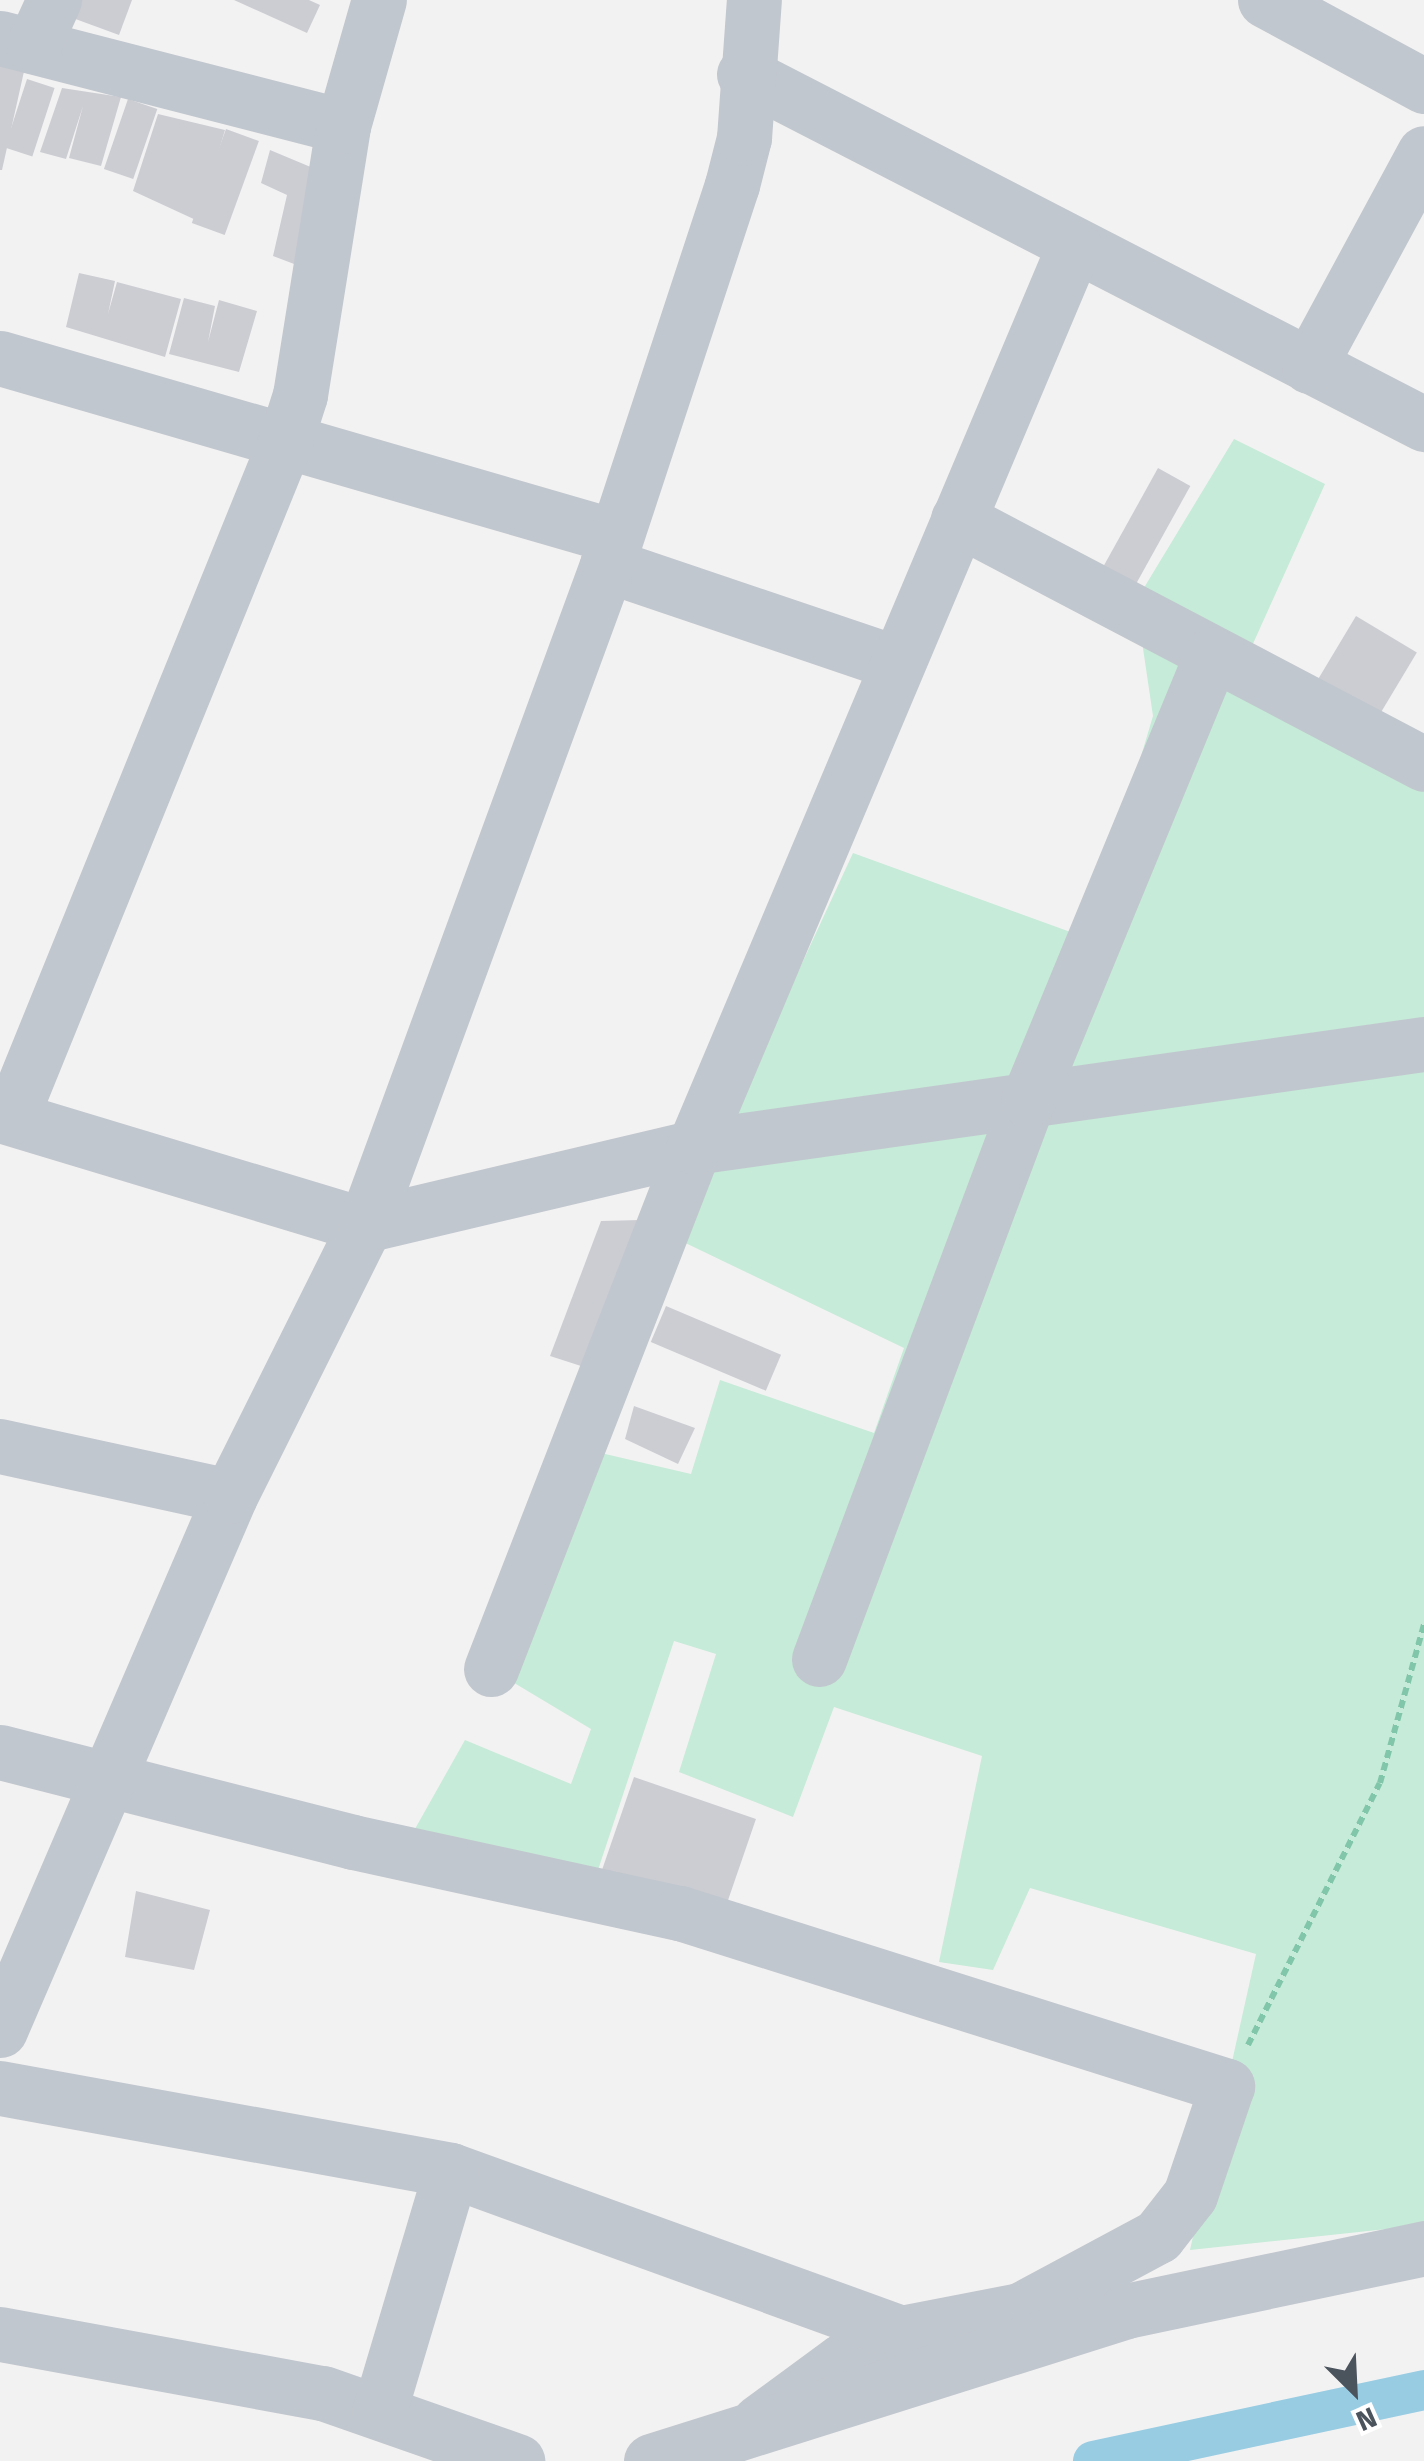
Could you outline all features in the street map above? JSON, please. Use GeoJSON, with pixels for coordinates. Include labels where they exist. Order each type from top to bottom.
{"type":"FeatureCollection","features":[{"type":"Feature","properties":{"kind":"street"},"geometry":{"type":"LineString","coordinates":[[379,0],[342,126],[300,396],[286,442],[5,1116],[365,1226],[694,1147],[1424,1044]]}},
{"type":"Feature","properties":{"kind":"street"},"geometry":{"type":"LineString","coordinates":[[0,2030],[106,1776],[230,1496],[365,1226],[610,550],[732,185],[744,138],[744,74],[754,0]]}},
{"type":"Feature","properties":{"kind":"street"},"geometry":{"type":"LineString","coordinates":[[1264,0],[1424,86]]}},
{"type":"Feature","properties":{"kind":"street"},"geometry":{"type":"LineString","coordinates":[[29,28],[342,126]]}},
{"type":"Feature","properties":{"kind":"street"},"geometry":{"type":"LineString","coordinates":[[744,74],[1424,424]]}},
{"type":"Feature","properties":{"kind":"street"},"geometry":{"type":"LineString","coordinates":[[1309,366],[1424,154]]}},
{"type":"Feature","properties":{"kind":"street"},"geometry":{"type":"LineString","coordinates":[[491,1669],[694,1147],[1074,246]]}},
{"type":"Feature","properties":{"kind":"street"},"geometry":{"type":"LineString","coordinates":[[0,358],[286,442],[610,550],[897,663]]}},
{"type":"Feature","properties":{"kind":"street"},"geometry":{"type":"LineString","coordinates":[[958,519],[1424,764]]}},
{"type":"Feature","properties":{"kind":"street"},"geometry":{"type":"LineString","coordinates":[[819,1658],[1028,1100],[1212,654]]}},
{"type":"Feature","properties":{"kind":"street"},"geometry":{"type":"LineString","coordinates":[[0,1446],[230,1496]]}},
{"type":"Feature","properties":{"kind":"street"},"geometry":{"type":"LineString","coordinates":[[0,1752],[353,1842],[680,1913],[1228,2086],[1190,2195],[1158,2236],[1020,2310],[901,2334],[842,2360],[760,2422]]}},
{"type":"Feature","properties":{"kind":"street"},"geometry":{"type":"LineString","coordinates":[[0,2088],[451,2170],[901,2334]]}},
{"type":"Feature","properties":{"kind":"street"},"geometry":{"type":"LineString","coordinates":[[379,2412],[451,2170]]}},
{"type":"Feature","properties":{"kind":"street"},"geometry":{"type":"LineString","coordinates":[[651,2461],[760,2422],[1126,2310],[1424,2248]]}},
{"type":"Feature","properties":{"kind":"street"},"geometry":{"type":"LineString","coordinates":[[0,2334],[323,2393],[517,2461]]}},
{"type":"Feature","properties":{"kind":"path"},"geometry":{"type":"LineString","coordinates":[[1228,2086],[1380,1783],[1424,1624]]}},
{"type":"Feature","properties":{"kind":"green space"},"geometry":{"type":"Polygon","coordinates":[[[1234,439],[1325,484],[1247,657],[1424,773],[1424,2225],[1190,2250],[1256,1954],[1030,1888],[993,1970],[939,1962],[982,1756],[834,1707],[793,1817],[679,1772],[716,1654],[674,1641],[596,1876],[411,1836],[465,1740],[571,1784],[591,1729],[491,1669],[588,1450],[691,1474],[720,1380],[874,1433],[904,1348],[675,1238],[853,853],[1087,938],[1153,716],[1136,601],[1234,439]]]}},
{"type":"Feature","properties":{"kind":"building"},"geometry":{"type":"Polygon","coordinates":[[[77,0],[132,0],[119,35],[70,17],[77,0]]]}},
{"type":"Feature","properties":{"kind":"building"},"geometry":{"type":"Polygon","coordinates":[[[234,0],[309,0],[320,5],[307,33],[234,0]]]}},
{"type":"Feature","properties":{"kind":"building"},"geometry":{"type":"Polygon","coordinates":[[[0,61],[25,67],[2,170],[0,170],[0,61]]]}},
{"type":"Feature","properties":{"kind":"building"},"geometry":{"type":"Polygon","coordinates":[[[27,79],[55,88],[32,156],[5,147],[27,79]]]}},
{"type":"Feature","properties":{"kind":"building"},"geometry":{"type":"Polygon","coordinates":[[[62,88],[121,97],[101,166],[69,158],[83,106],[66,159],[40,152],[62,88]]]}},
{"type":"Feature","properties":{"kind":"building"},"geometry":{"type":"Polygon","coordinates":[[[128,99],[157,109],[133,179],[104,169],[128,99]]]}},
{"type":"Feature","properties":{"kind":"building"},"geometry":{"type":"Polygon","coordinates":[[[158,114],[225,130],[198,221],[133,191],[158,114]]]}},
{"type":"Feature","properties":{"kind":"building"},"geometry":{"type":"Polygon","coordinates":[[[226,129],[259,141],[225,235],[192,223],[226,129]]]}},
{"type":"Feature","properties":{"kind":"building"},"geometry":{"type":"Polygon","coordinates":[[[270,150],[325,173],[302,267],[273,256],[287,195],[261,183],[270,150]]]}},
{"type":"Feature","properties":{"kind":"building"},"geometry":{"type":"Polygon","coordinates":[[[79,273],[115,281],[108,314],[117,282],[181,299],[165,357],[66,327],[79,273]]]}},
{"type":"Feature","properties":{"kind":"building"},"geometry":{"type":"Polygon","coordinates":[[[184,298],[215,306],[208,342],[219,300],[257,311],[239,372],[169,354],[184,298]]]}},
{"type":"Feature","properties":{"kind":"building"},"geometry":{"type":"Polygon","coordinates":[[[1158,468],[1190,486],[1133,590],[1100,572],[1158,468]]]}},
{"type":"Feature","properties":{"kind":"building"},"geometry":{"type":"Polygon","coordinates":[[[1356,616],[1417,653],[1378,718],[1317,681],[1356,616]]]}},
{"type":"Feature","properties":{"kind":"building"},"geometry":{"type":"Polygon","coordinates":[[[640,1220],[581,1366],[550,1356],[601,1221],[640,1220]]]}},
{"type":"Feature","properties":{"kind":"building"},"geometry":{"type":"Polygon","coordinates":[[[666,1306],[781,1355],[766,1391],[651,1342],[666,1306]]]}},
{"type":"Feature","properties":{"kind":"building"},"geometry":{"type":"Polygon","coordinates":[[[634,1406],[695,1428],[678,1464],[625,1439],[634,1406]]]}},
{"type":"Feature","properties":{"kind":"building"},"geometry":{"type":"Polygon","coordinates":[[[634,1777],[756,1819],[720,1923],[598,1881],[634,1777]]]}},
{"type":"Feature","properties":{"kind":"building"},"geometry":{"type":"Polygon","coordinates":[[[136,1891],[210,1910],[194,1970],[125,1957],[136,1891]]]}},
{"type":"Feature","properties":{"kind":"waterway"},"geometry":{"type":"LineString","coordinates":[[1093,2461],[1424,2390]]}}]}
